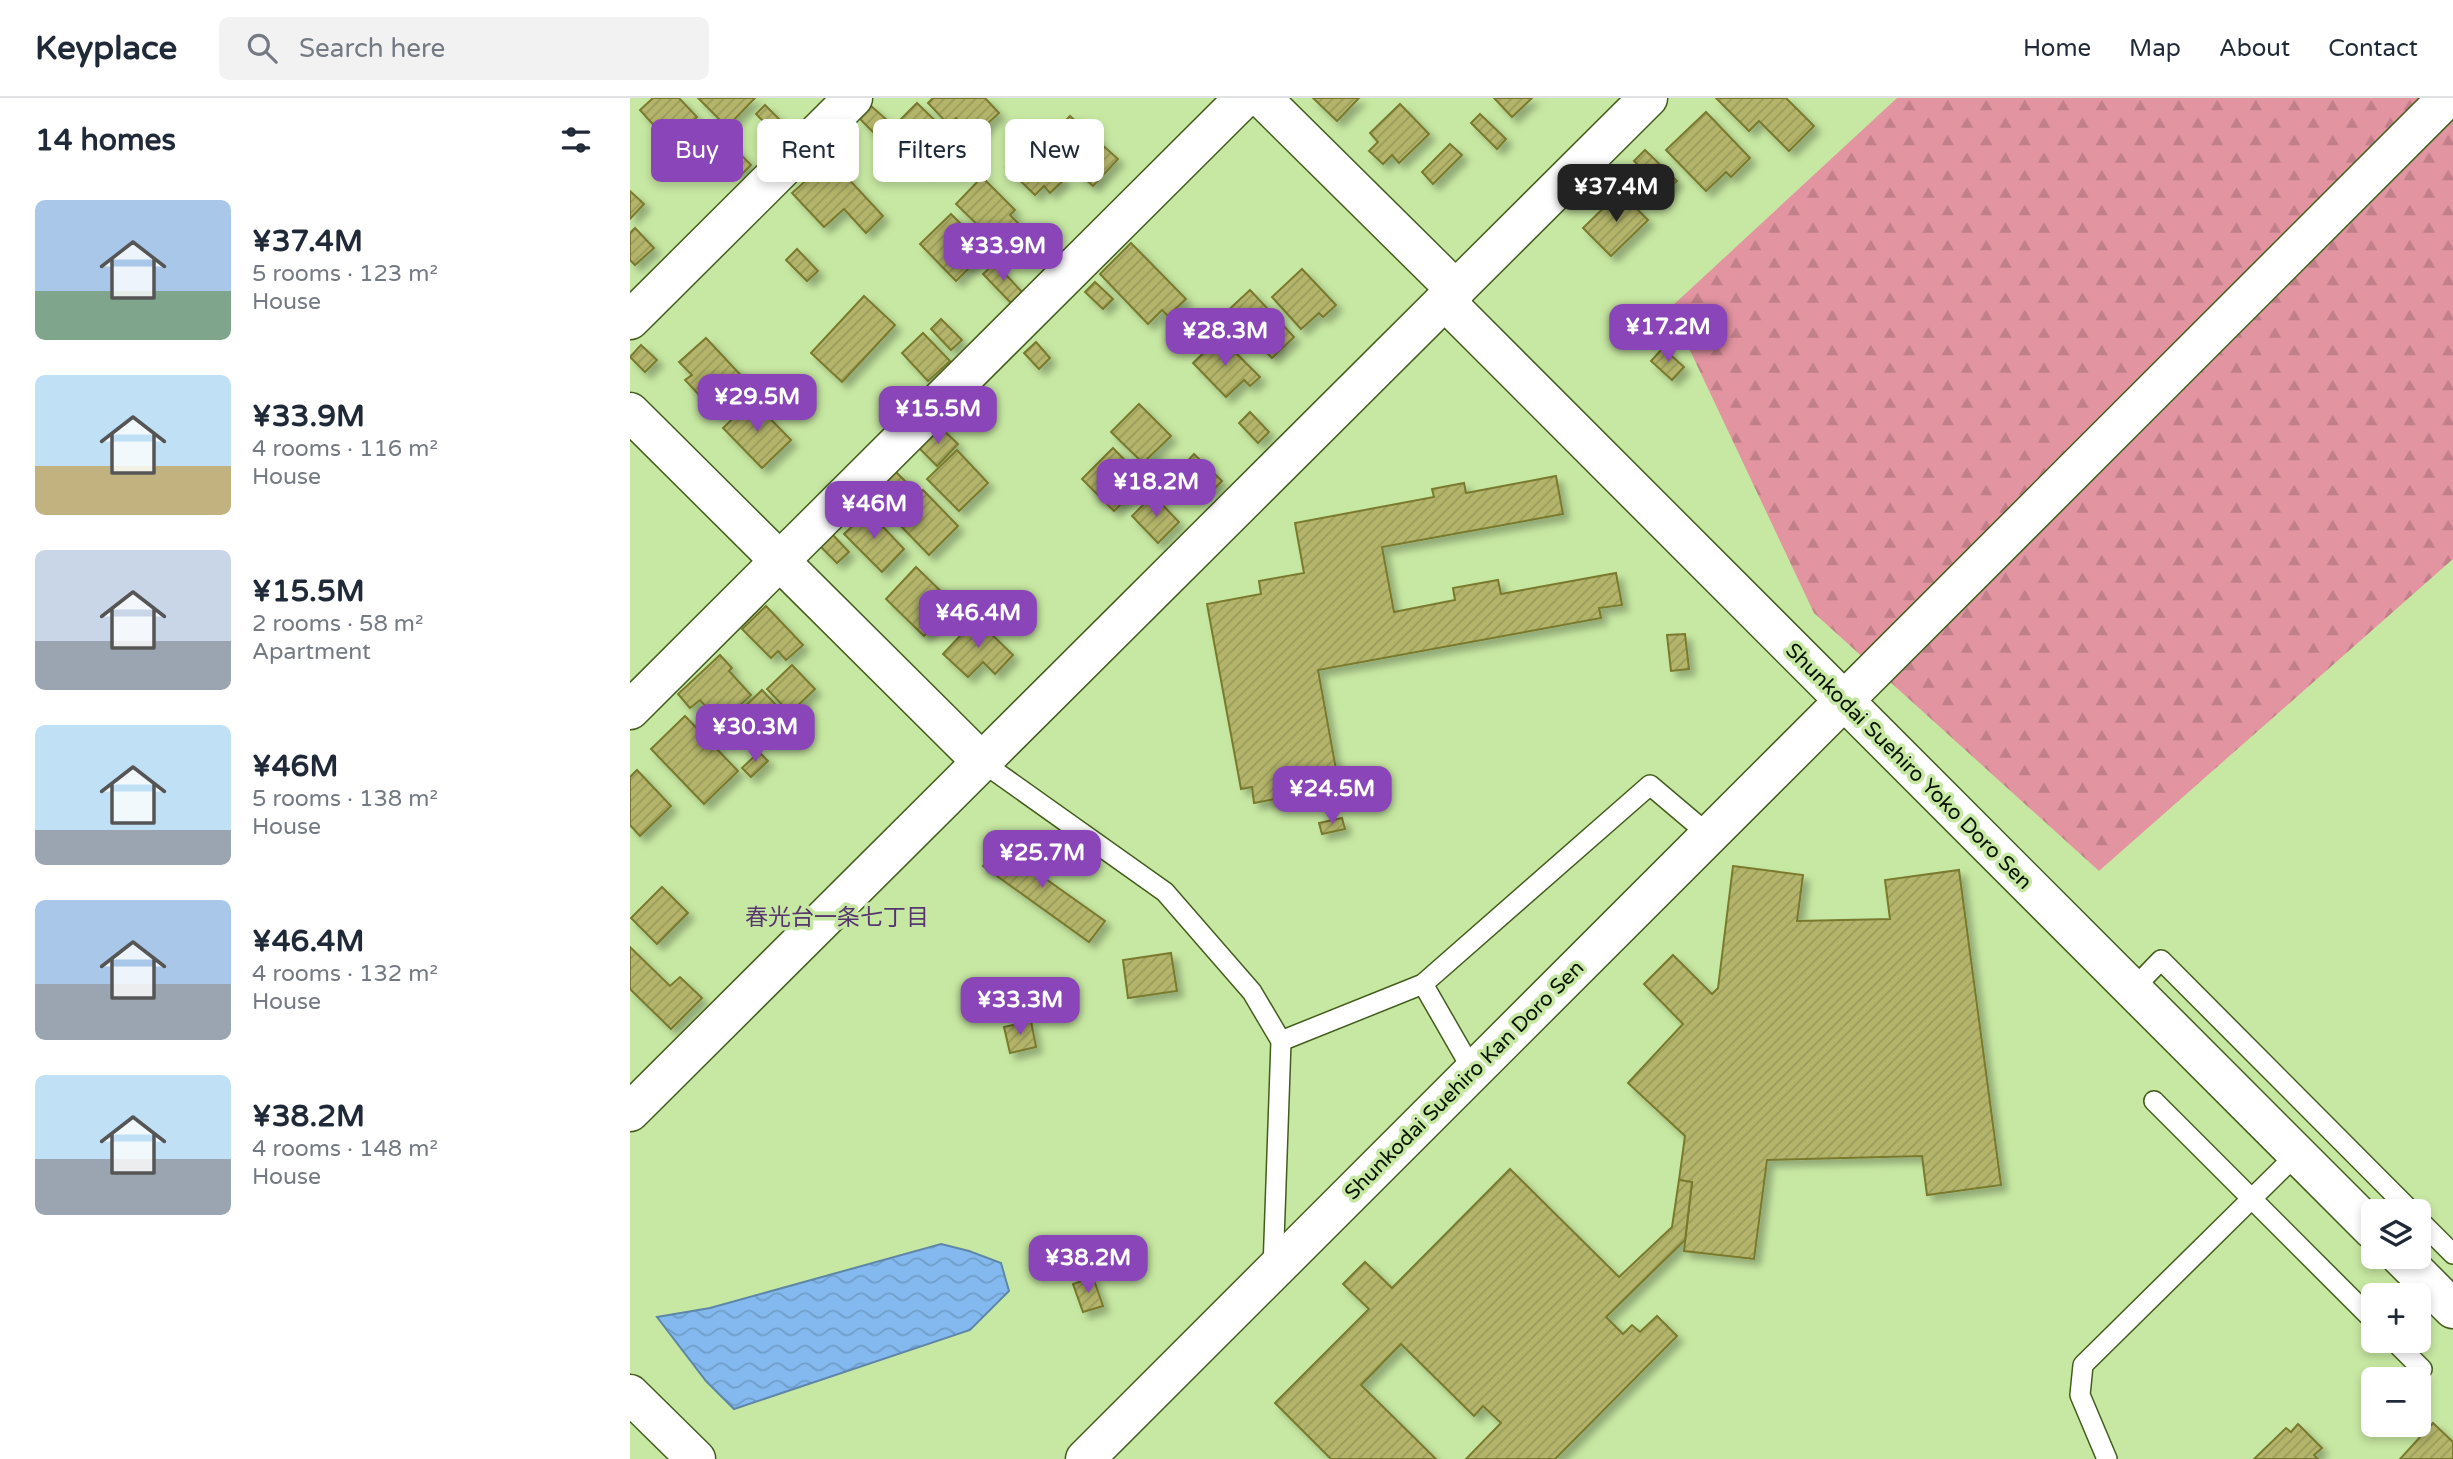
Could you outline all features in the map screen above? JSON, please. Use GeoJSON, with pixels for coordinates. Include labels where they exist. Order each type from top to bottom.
{"type":"FeatureCollection","features":[{"type":"Feature","properties":{"kind":"street"},"geometry":{"type":"LineString","coordinates":[[630,320],[853,98]]}},
{"type":"Feature","properties":{"kind":"street"},"geometry":{"type":"LineString","coordinates":[[630,710],[1244,98]]}},
{"type":"Feature","properties":{"kind":"street","name":"Shunkodai Suehiro Yoko Doro Sen"},"geometry":{"type":"LineString","coordinates":[[1262,98],[1844,701],[2361,1218]]}},
{"type":"Feature","properties":{"kind":"street"},"geometry":{"type":"LineString","coordinates":[[630,1112],[1648,98]]}},
{"type":"Feature","properties":{"kind":"street","name":"Shunkodai Suehiro Kan Doro Sen"},"geometry":{"type":"LineString","coordinates":[[1085,1459],[2447,98]]}},
{"type":"Feature","properties":{"kind":"street"},"geometry":{"type":"LineString","coordinates":[[630,412],[982,762]]}},
{"type":"Feature","properties":{"kind":"street"},"geometry":{"type":"LineString","coordinates":[[2413,1269],[2453,1309]]}},
{"type":"Feature","properties":{"kind":"street"},"geometry":{"type":"LineString","coordinates":[[630,1394],[694,1458]]}},
{"type":"Feature","properties":{"kind":"lane"},"geometry":{"type":"LineString","coordinates":[[982,762],[1165,891],[1252,992],[1281,1041],[1273,1270]]}},
{"type":"Feature","properties":{"kind":"lane"},"geometry":{"type":"LineString","coordinates":[[1281,1041],[1423,984],[1650,785],[1709,835]]}},
{"type":"Feature","properties":{"kind":"lane"},"geometry":{"type":"LineString","coordinates":[[2133,989],[2161,960],[2399,1199]]}},
{"type":"Feature","properties":{"kind":"lane"},"geometry":{"type":"LineString","coordinates":[[1423,984],[1473,1071]]}},
{"type":"Feature","properties":{"kind":"lane"},"geometry":{"type":"LineString","coordinates":[[2154,1101],[2361,1308]]}},
{"type":"Feature","properties":{"kind":"lane"},"geometry":{"type":"LineString","coordinates":[[2107,1459],[2080,1395],[2082,1365],[2297,1154]]}},
{"type":"Feature","properties":{"kind":"lane"},"geometry":{"type":"LineString","coordinates":[[2431,1232],[2453,1254]]}},
{"type":"Feature","properties":{"kind":"lane"},"geometry":{"type":"LineString","coordinates":[[2406,1353],[2420,1367]]}},
{"type":"Feature","properties":{"kind":"green space"},"geometry":{"type":"Polygon","coordinates":[[[1897,98],[2446,98],[2453,105],[2453,559],[2099,871],[1814,613],[1670,308],[1897,98]]]}},
{"type":"Feature","properties":{"kind":"water"},"geometry":{"type":"Polygon","coordinates":[[[941,1244],[1001,1263],[1009,1291],[970,1330],[734,1409],[706,1381],[657,1317],[710,1308],[941,1244]]]}},
{"type":"Feature","properties":{"kind":"building"},"geometry":{"type":"Polygon","coordinates":[[[653,98],[679,98],[697,117],[651,119],[651,122],[640,110],[653,98]]]}},
{"type":"Feature","properties":{"kind":"building"},"geometry":{"type":"Polygon","coordinates":[[[698,98],[755,98],[735,119],[719,119],[698,98]]]}},
{"type":"Feature","properties":{"kind":"building"},"geometry":{"type":"Polygon","coordinates":[[[933,98],[985,98],[999,113],[991,120],[943,119],[928,103],[933,98]]]}},
{"type":"Feature","properties":{"kind":"building"},"geometry":{"type":"Polygon","coordinates":[[[1313,98],[1359,98],[1337,121],[1313,98]]]}},
{"type":"Feature","properties":{"kind":"building"},"geometry":{"type":"Polygon","coordinates":[[[1494,98],[1532,98],[1512,117],[1494,98]]]}},
{"type":"Feature","properties":{"kind":"building"},"geometry":{"type":"Polygon","coordinates":[[[1716,98],[1786,98],[1814,126],[1789,151],[1759,121],[1749,131],[1716,98]]]}},
{"type":"Feature","properties":{"kind":"building"},"geometry":{"type":"Polygon","coordinates":[[[917,103],[933,119],[901,119],[917,103]]]}},
{"type":"Feature","properties":{"kind":"building"},"geometry":{"type":"Polygon","coordinates":[[[1400,104],[1429,134],[1399,163],[1392,155],[1383,164],[1369,151],[1378,142],[1370,133],[1400,104]]]}},
{"type":"Feature","properties":{"kind":"building"},"geometry":{"type":"Polygon","coordinates":[[[765,105],[779,119],[761,119],[756,114],[765,105]]]}},
{"type":"Feature","properties":{"kind":"building"},"geometry":{"type":"Polygon","coordinates":[[[870,105],[886,119],[873,119],[873,132],[858,117],[870,105]]]}},
{"type":"Feature","properties":{"kind":"building"},"geometry":{"type":"Polygon","coordinates":[[[1706,112],[1750,158],[1731,177],[1726,172],[1706,191],[1666,150],[1706,112]]]}},
{"type":"Feature","properties":{"kind":"building"},"geometry":{"type":"Polygon","coordinates":[[[1480,114],[1506,139],[1497,149],[1471,123],[1480,114]]]}},
{"type":"Feature","properties":{"kind":"building"},"geometry":{"type":"Polygon","coordinates":[[[1450,144],[1462,155],[1433,184],[1422,172],[1450,144]]]}},
{"type":"Feature","properties":{"kind":"building"},"geometry":{"type":"Polygon","coordinates":[[[1104,146],[1118,159],[1104,174],[1104,146]]]}},
{"type":"Feature","properties":{"kind":"building"},"geometry":{"type":"Polygon","coordinates":[[[1645,150],[1677,181],[1665,193],[1634,161],[1645,150]]]}},
{"type":"Feature","properties":{"kind":"building"},"geometry":{"type":"Polygon","coordinates":[[[743,157],[751,165],[743,173],[743,157]]]}},
{"type":"Feature","properties":{"kind":"building"},"geometry":{"type":"Polygon","coordinates":[[[804,182],[851,182],[883,216],[866,233],[844,209],[824,227],[792,193],[804,182]]]}},
{"type":"Feature","properties":{"kind":"building"},"geometry":{"type":"Polygon","coordinates":[[[977,182],[987,182],[1015,210],[1010,215],[1020,225],[1010,236],[1000,226],[989,236],[956,204],[977,182]]]}},
{"type":"Feature","properties":{"kind":"building"},"geometry":{"type":"Polygon","coordinates":[[[1022,182],[1062,182],[1050,193],[1044,186],[1035,195],[1022,182]]]}},
{"type":"Feature","properties":{"kind":"building"},"geometry":{"type":"Polygon","coordinates":[[[630,191],[644,204],[630,219],[630,191]]]}},
{"type":"Feature","properties":{"kind":"building"},"geometry":{"type":"Polygon","coordinates":[[[1620,192],[1648,220],[1611,256],[1583,228],[1620,192]]]}},
{"type":"Feature","properties":{"kind":"building"},"geometry":{"type":"Polygon","coordinates":[[[951,214],[987,250],[956,281],[920,244],[951,214]]]}},
{"type":"Feature","properties":{"kind":"building"},"geometry":{"type":"Polygon","coordinates":[[[635,228],[654,248],[635,265],[630,260],[630,233],[635,228]]]}},
{"type":"Feature","properties":{"kind":"building"},"geometry":{"type":"Polygon","coordinates":[[[1131,243],[1186,299],[1168,316],[1162,310],[1148,324],[1100,274],[1131,243]]]}},
{"type":"Feature","properties":{"kind":"building"},"geometry":{"type":"Polygon","coordinates":[[[797,249],[818,271],[807,281],[786,260],[797,249]]]}},
{"type":"Feature","properties":{"kind":"building"},"geometry":{"type":"Polygon","coordinates":[[[995,263],[1022,292],[1011,303],[983,274],[995,263]]]}},
{"type":"Feature","properties":{"kind":"building"},"geometry":{"type":"Polygon","coordinates":[[[1302,269],[1336,305],[1323,317],[1319,313],[1301,329],[1272,297],[1302,269]]]}},
{"type":"Feature","properties":{"kind":"building"},"geometry":{"type":"Polygon","coordinates":[[[1095,282],[1113,299],[1103,309],[1085,292],[1095,282]]]}},
{"type":"Feature","properties":{"kind":"building"},"geometry":{"type":"Polygon","coordinates":[[[1250,290],[1294,337],[1272,358],[1243,327],[1236,333],[1221,317],[1250,290]]]}},
{"type":"Feature","properties":{"kind":"building"},"geometry":{"type":"Polygon","coordinates":[[[864,296],[895,325],[842,382],[811,353],[864,296]]]}},
{"type":"Feature","properties":{"kind":"building"},"geometry":{"type":"Polygon","coordinates":[[[941,319],[962,340],[951,350],[931,329],[941,319]]]}},
{"type":"Feature","properties":{"kind":"building"},"geometry":{"type":"Polygon","coordinates":[[[923,333],[950,361],[928,381],[902,353],[923,333]]]}},
{"type":"Feature","properties":{"kind":"building"},"geometry":{"type":"Polygon","coordinates":[[[1220,337],[1260,377],[1250,386],[1244,380],[1226,397],[1193,363],[1220,337]]]}},
{"type":"Feature","properties":{"kind":"building"},"geometry":{"type":"Polygon","coordinates":[[[706,338],[749,384],[717,414],[685,380],[692,375],[679,362],[706,338]]]}},
{"type":"Feature","properties":{"kind":"building"},"geometry":{"type":"Polygon","coordinates":[[[1036,342],[1050,358],[1039,369],[1024,353],[1036,342]]]}},
{"type":"Feature","properties":{"kind":"building"},"geometry":{"type":"Polygon","coordinates":[[[641,345],[657,360],[645,372],[630,357],[641,345]]]}},
{"type":"Feature","properties":{"kind":"building"},"geometry":{"type":"Polygon","coordinates":[[[1663,348],[1684,367],[1672,380],[1651,361],[1663,348]]]}},
{"type":"Feature","properties":{"kind":"building"},"geometry":{"type":"Polygon","coordinates":[[[752,400],[791,440],[762,468],[723,428],[752,400]]]}},
{"type":"Feature","properties":{"kind":"building"},"geometry":{"type":"Polygon","coordinates":[[[1139,404],[1171,436],[1143,463],[1111,432],[1139,404]]]}},
{"type":"Feature","properties":{"kind":"building"},"geometry":{"type":"Polygon","coordinates":[[[1250,412],[1269,432],[1258,443],[1239,423],[1250,412]]]}},
{"type":"Feature","properties":{"kind":"building"},"geometry":{"type":"Polygon","coordinates":[[[939,426],[958,444],[937,466],[918,447],[939,426]]]}},
{"type":"Feature","properties":{"kind":"building"},"geometry":{"type":"Polygon","coordinates":[[[1113,448],[1145,481],[1114,511],[1082,479],[1113,448]]]}},
{"type":"Feature","properties":{"kind":"building"},"geometry":{"type":"Polygon","coordinates":[[[957,450],[988,483],[959,511],[927,479],[957,450]]]}},
{"type":"Feature","properties":{"kind":"building"},"geometry":{"type":"Polygon","coordinates":[[[1194,454],[1222,481],[1211,492],[1183,466],[1194,454]]]}},
{"type":"Feature","properties":{"kind":"building"},"geometry":{"type":"Polygon","coordinates":[[[895,471],[912,488],[883,516],[866,500],[895,471]]]}},
{"type":"Feature","properties":{"kind":"building"},"geometry":{"type":"Polygon","coordinates":[[[1556,476],[1563,514],[1382,547],[1394,612],[1455,600],[1453,588],[1498,580],[1501,594],[1616,573],[1622,605],[1599,608],[1601,618],[1318,670],[1337,775],[1298,782],[1301,794],[1254,803],[1252,787],[1241,789],[1207,604],[1261,594],[1259,581],[1304,573],[1295,523],[1434,497],[1432,489],[1464,483],[1466,493],[1556,476]]]}},
{"type":"Feature","properties":{"kind":"building"},"geometry":{"type":"Polygon","coordinates":[[[923,490],[958,526],[929,555],[894,519],[923,490]]]}},
{"type":"Feature","properties":{"kind":"building"},"geometry":{"type":"Polygon","coordinates":[[[1153,495],[1179,522],[1158,543],[1132,516],[1153,495]]]}},
{"type":"Feature","properties":{"kind":"building"},"geometry":{"type":"Polygon","coordinates":[[[868,511],[904,549],[882,572],[844,534],[868,511]]]}},
{"type":"Feature","properties":{"kind":"building"},"geometry":{"type":"Polygon","coordinates":[[[832,534],[849,552],[837,563],[819,545],[832,534]]]}},
{"type":"Feature","properties":{"kind":"building"},"geometry":{"type":"Polygon","coordinates":[[[916,567],[955,605],[924,636],[886,599],[916,567]]]}},
{"type":"Feature","properties":{"kind":"building"},"geometry":{"type":"Polygon","coordinates":[[[766,606],[803,645],[786,660],[778,651],[771,658],[742,629],[766,606]]]}},
{"type":"Feature","properties":{"kind":"building"},"geometry":{"type":"Polygon","coordinates":[[[976,619],[1013,655],[995,674],[983,662],[968,677],[943,654],[976,619]]]}},
{"type":"Feature","properties":{"kind":"building"},"geometry":{"type":"Polygon","coordinates":[[[1685,634],[1689,669],[1671,671],[1667,635],[1685,634]]]}},
{"type":"Feature","properties":{"kind":"building"},"geometry":{"type":"Polygon","coordinates":[[[720,655],[732,668],[729,671],[751,695],[721,723],[700,700],[690,708],[678,694],[720,655]]]}},
{"type":"Feature","properties":{"kind":"building"},"geometry":{"type":"Polygon","coordinates":[[[792,665],[815,689],[790,713],[767,689],[792,665]]]}},
{"type":"Feature","properties":{"kind":"building"},"geometry":{"type":"Polygon","coordinates":[[[762,690],[791,721],[776,736],[746,705],[762,690]]]}},
{"type":"Feature","properties":{"kind":"building"},"geometry":{"type":"Polygon","coordinates":[[[685,716],[738,771],[704,804],[651,749],[685,716]]]}},
{"type":"Feature","properties":{"kind":"building"},"geometry":{"type":"Polygon","coordinates":[[[759,752],[768,761],[751,777],[742,768],[759,752]]]}},
{"type":"Feature","properties":{"kind":"building"},"geometry":{"type":"Polygon","coordinates":[[[637,770],[671,806],[640,836],[630,825],[630,777],[637,770]]]}},
{"type":"Feature","properties":{"kind":"building"},"geometry":{"type":"Polygon","coordinates":[[[1342,818],[1345,829],[1322,834],[1319,823],[1342,818]]]}},
{"type":"Feature","properties":{"kind":"building"},"geometry":{"type":"Polygon","coordinates":[[[1003,838],[1034,860],[1029,867],[1105,921],[1089,942],[983,866],[1003,838]]]}},
{"type":"Feature","properties":{"kind":"building"},"geometry":{"type":"Polygon","coordinates":[[[1733,866],[1803,875],[1797,921],[1890,919],[1885,880],[1959,870],[2001,1185],[1927,1195],[1922,1156],[1767,1160],[1754,1259],[1684,1251],[1692,1182],[1679,1180],[1685,1136],[1628,1083],[1683,1024],[1644,984],[1673,955],[1712,994],[1718,988],[1733,866]]]}},
{"type":"Feature","properties":{"kind":"building"},"geometry":{"type":"Polygon","coordinates":[[[662,887],[688,913],[657,944],[631,918],[662,887]]]}},
{"type":"Feature","properties":{"kind":"building"},"geometry":{"type":"Polygon","coordinates":[[[630,947],[670,986],[680,977],[702,998],[671,1029],[630,989],[630,947]]]}},
{"type":"Feature","properties":{"kind":"building"},"geometry":{"type":"Polygon","coordinates":[[[1171,953],[1177,991],[1128,998],[1123,960],[1171,953]]]}},
{"type":"Feature","properties":{"kind":"building"},"geometry":{"type":"Polygon","coordinates":[[[1031,1021],[1036,1047],[1010,1053],[1004,1027],[1031,1021]]]}},
{"type":"Feature","properties":{"kind":"building"},"geometry":{"type":"Polygon","coordinates":[[[1510,1169],[1619,1277],[1672,1227],[1679,1180],[1692,1182],[1685,1240],[1606,1317],[1623,1334],[1632,1325],[1640,1332],[1657,1316],[1677,1336],[1555,1459],[1466,1459],[1501,1423],[1483,1406],[1474,1416],[1401,1344],[1361,1385],[1436,1459],[1331,1459],[1275,1403],[1369,1309],[1343,1284],[1365,1262],[1392,1288],[1510,1169]]]}},
{"type":"Feature","properties":{"kind":"building"},"geometry":{"type":"Polygon","coordinates":[[[1093,1277],[1103,1306],[1083,1312],[1073,1284],[1093,1277]]]}},
{"type":"Feature","properties":{"kind":"building"},"geometry":{"type":"Polygon","coordinates":[[[2433,1423],[2453,1442],[2453,1459],[2400,1459],[2420,1437],[2431,1437],[2433,1423]]]}},
{"type":"Feature","properties":{"kind":"building"},"geometry":{"type":"Polygon","coordinates":[[[2298,1424],[2322,1448],[2314,1455],[2318,1459],[2254,1459],[2286,1428],[2291,1432],[2298,1424]]]}},
{"type":"Feature","properties":{"kind":"district","name":"春光台一条七丁目"},"geometry":{"type":"Point","coordinates":[837,917]}}]}
